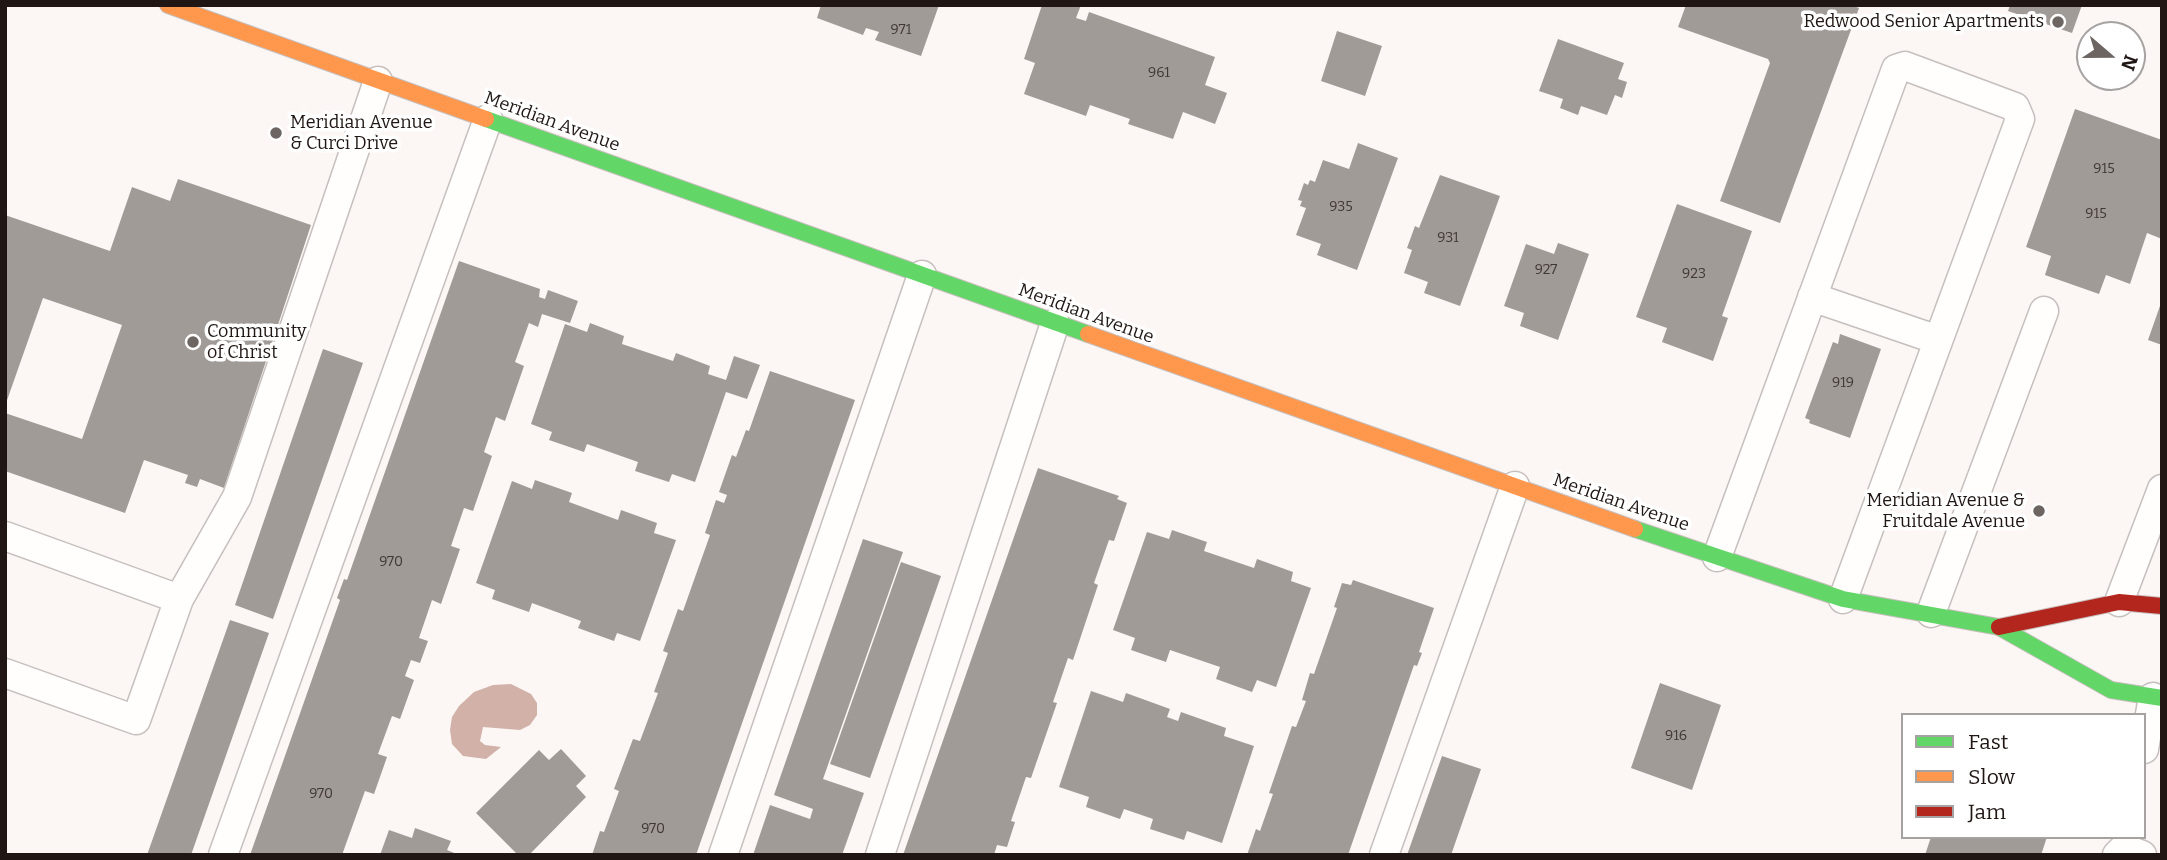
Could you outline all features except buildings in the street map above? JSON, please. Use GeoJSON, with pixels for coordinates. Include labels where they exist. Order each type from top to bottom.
{"type":"FeatureCollection","features":[{"type":"Feature","properties":{"kind":"main road","name":"Meridian Avenue"},"geometry":{"type":"LineString","coordinates":[[168,5],[1717,557],[1843,599],[1999,627],[2111,690],[2157,697]]}},
{"type":"Feature","properties":{"kind":"main road","name":"Meridian Avenue"},"geometry":{"type":"LineString","coordinates":[[1999,627],[2064,611],[2119,602],[2162,606]]}},
{"type":"Feature","properties":{"kind":"lane"},"geometry":{"type":"LineString","coordinates":[[1717,557],[1896,69],[1905,66],[2015,107],[2021,119],[1843,599]]}},
{"type":"Feature","properties":{"kind":"lane"},"geometry":{"type":"LineString","coordinates":[[5,673],[136,720],[179,598],[237,497],[378,81]]}},
{"type":"Feature","properties":{"kind":"lane"},"geometry":{"type":"LineString","coordinates":[[223,855],[488,119]]}},
{"type":"Feature","properties":{"kind":"lane"},"geometry":{"type":"LineString","coordinates":[[723,855],[922,275]]}},
{"type":"Feature","properties":{"kind":"lane"},"geometry":{"type":"LineString","coordinates":[[1812,297],[1938,340]]}},
{"type":"Feature","properties":{"kind":"lane"},"geometry":{"type":"LineString","coordinates":[[1931,613],[2044,311]]}},
{"type":"Feature","properties":{"kind":"lane"},"geometry":{"type":"LineString","coordinates":[[880,855],[1055,323]]}},
{"type":"Feature","properties":{"kind":"lane"},"geometry":{"type":"LineString","coordinates":[[1384,855],[1515,486]]}},
{"type":"Feature","properties":{"kind":"lane"},"geometry":{"type":"LineString","coordinates":[[2119,602],[2162,489]]}},
{"type":"Feature","properties":{"kind":"lane"},"geometry":{"type":"LineString","coordinates":[[5,536],[179,598]]}},
{"type":"Feature","properties":{"kind":"lane"},"geometry":{"type":"LineString","coordinates":[[2146,741],[2157,697]]}},
{"type":"Feature","properties":{"kind":"shaded area"},"geometry":{"type":"Polygon","coordinates":[[[511,684],[531,694],[537,703],[537,715],[530,725],[520,730],[483,727],[480,741],[485,745],[501,747],[486,759],[463,756],[452,744],[450,730],[452,717],[459,706],[474,692],[493,685],[511,684]]]}},
{"type":"Feature","properties":{"kind":"traffic: fast"},"geometry":{"type":"LineString","coordinates":[[486,119],[1088,334]]}},
{"type":"Feature","properties":{"kind":"traffic: fast"},"geometry":{"type":"LineString","coordinates":[[1635,529],[1843,599],[1999,627],[2111,690],[2162,698]]}},
{"type":"Feature","properties":{"kind":"traffic: slow"},"geometry":{"type":"LineString","coordinates":[[168,5],[486,119]]}},
{"type":"Feature","properties":{"kind":"traffic: slow"},"geometry":{"type":"LineString","coordinates":[[1088,334],[1635,529]]}},
{"type":"Feature","properties":{"kind":"traffic: jam"},"geometry":{"type":"LineString","coordinates":[[1999,627],[2119,602],[2162,606]]}},
{"type":"Feature","properties":{"kind":"place","name":"Redwood Senior Apartments"},"geometry":{"type":"Point","coordinates":[2058,22]}},
{"type":"Feature","properties":{"kind":"place","name":"Meridian Avenue & Curci Drive"},"geometry":{"type":"Point","coordinates":[276,133]}},
{"type":"Feature","properties":{"kind":"place","name":"Community of Christ"},"geometry":{"type":"Point","coordinates":[193,342]}},
{"type":"Feature","properties":{"kind":"place","name":"Meridian Avenue & Fruitdale Avenue"},"geometry":{"type":"Point","coordinates":[2039,511]}}]}
